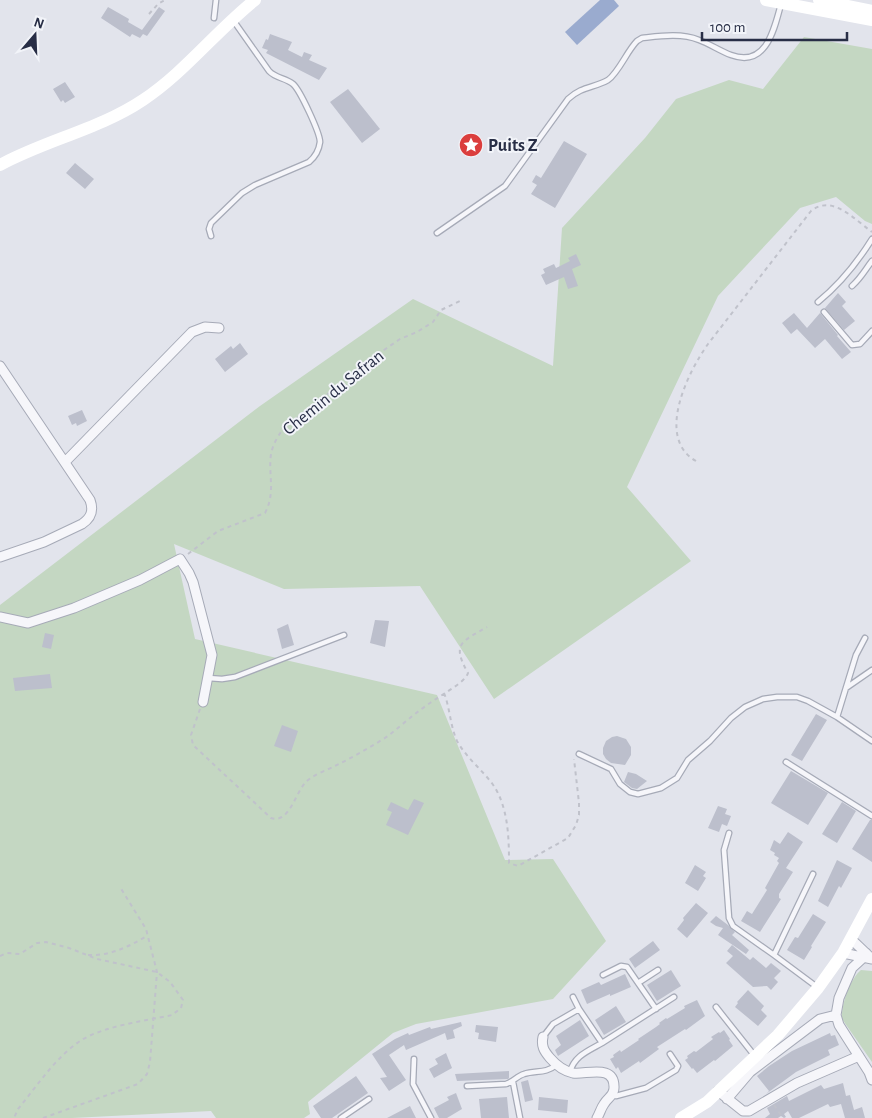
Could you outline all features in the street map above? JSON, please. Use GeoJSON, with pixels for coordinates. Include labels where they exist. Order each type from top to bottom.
{"type":"FeatureCollection","features":[{"type":"Feature","properties":{"kind":"main road"},"geometry":{"type":"LineString","coordinates":[[0,165],[121,113],[144,100],[166,83],[255,0]]}},
{"type":"Feature","properties":{"kind":"main road"},"geometry":{"type":"LineString","coordinates":[[766,0],[872,20]]}},
{"type":"Feature","properties":{"kind":"main road"},"geometry":{"type":"LineString","coordinates":[[818,0],[872,11]]}},
{"type":"Feature","properties":{"kind":"main road"},"geometry":{"type":"LineString","coordinates":[[681,1118],[722,1095],[755,1057],[778,1035],[818,988],[843,953],[872,899]]}},
{"type":"Feature","properties":{"kind":"street"},"geometry":{"type":"LineString","coordinates":[[65,462],[192,332],[205,327],[218,328]]}},
{"type":"Feature","properties":{"kind":"street"},"geometry":{"type":"LineString","coordinates":[[0,366],[90,500],[92,507],[92,514],[87,520],[69,531],[0,557]]}},
{"type":"Feature","properties":{"kind":"street"},"geometry":{"type":"LineString","coordinates":[[0,617],[28,624],[74,608],[138,581],[180,559],[193,582],[212,656],[203,702]]}},
{"type":"Feature","properties":{"kind":"street"},"geometry":{"type":"LineString","coordinates":[[851,939],[868,957]]}},
{"type":"Feature","properties":{"kind":"street"},"geometry":{"type":"LineString","coordinates":[[843,953],[868,957]]}},
{"type":"Feature","properties":{"kind":"street"},"geometry":{"type":"LineString","coordinates":[[868,957],[852,968],[839,998],[836,1015],[839,1025],[872,1080]]}},
{"type":"Feature","properties":{"kind":"street"},"geometry":{"type":"LineString","coordinates":[[836,1015],[820,1019],[722,1095],[743,1111],[749,1111],[797,1083],[859,1056]]}},
{"type":"Feature","properties":{"kind":"street"},"geometry":{"type":"LineString","coordinates":[[543,1037],[542,1044],[545,1051],[556,1065],[574,1073],[604,1072],[612,1078],[614,1086],[613,1095],[605,1102],[597,1118]]}},
{"type":"Feature","properties":{"kind":"lane"},"geometry":{"type":"LineString","coordinates":[[214,18],[216,0]]}},
{"type":"Feature","properties":{"kind":"lane"},"geometry":{"type":"LineString","coordinates":[[437,233],[505,186],[568,99],[581,89],[602,82],[612,76],[637,41],[642,38],[680,35],[699,40],[742,59],[751,58],[764,48],[774,31],[782,2]]}},
{"type":"Feature","properties":{"kind":"lane"},"geometry":{"type":"LineString","coordinates":[[211,236],[208,229],[211,223],[242,193],[255,185],[308,162],[318,152],[320,142],[318,132],[297,89],[290,82],[272,75],[233,19]]}},
{"type":"Feature","properties":{"kind":"lane"},"geometry":{"type":"LineString","coordinates":[[818,302],[828,294],[858,261],[872,240]]}},
{"type":"Feature","properties":{"kind":"lane"},"geometry":{"type":"LineString","coordinates":[[852,286],[862,278],[872,261]]}},
{"type":"Feature","properties":{"kind":"lane"},"geometry":{"type":"LineString","coordinates":[[824,312],[852,344],[860,344],[872,331]]}},
{"type":"Feature","properties":{"kind":"lane"},"geometry":{"type":"LineString","coordinates":[[208,678],[222,679],[235,677],[344,635]]}},
{"type":"Feature","properties":{"kind":"lane"},"geometry":{"type":"LineString","coordinates":[[837,717],[856,655],[865,638]]}},
{"type":"Feature","properties":{"kind":"lane"},"geometry":{"type":"LineString","coordinates":[[846,688],[872,670]]}},
{"type":"Feature","properties":{"kind":"lane"},"geometry":{"type":"LineString","coordinates":[[579,754],[611,770],[620,784],[630,792],[638,794],[661,788],[676,778],[688,760],[710,742],[731,718],[745,707],[763,699],[777,697],[797,697],[808,701],[872,740]]}},
{"type":"Feature","properties":{"kind":"lane"},"geometry":{"type":"LineString","coordinates":[[786,762],[872,816]]}},
{"type":"Feature","properties":{"kind":"lane"},"geometry":{"type":"LineString","coordinates":[[729,833],[724,850],[729,918],[733,926],[818,988]]}},
{"type":"Feature","properties":{"kind":"lane"},"geometry":{"type":"LineString","coordinates":[[774,955],[812,874]]}},
{"type":"Feature","properties":{"kind":"lane"},"geometry":{"type":"LineString","coordinates":[[603,975],[624,966],[656,1009]]}},
{"type":"Feature","properties":{"kind":"lane"},"geometry":{"type":"LineString","coordinates":[[638,983],[658,970]]}},
{"type":"Feature","properties":{"kind":"lane"},"geometry":{"type":"LineString","coordinates":[[573,996],[579,1009],[602,1043]]}},
{"type":"Feature","properties":{"kind":"lane"},"geometry":{"type":"LineString","coordinates":[[570,1072],[578,1057],[674,997]]}},
{"type":"Feature","properties":{"kind":"lane"},"geometry":{"type":"LineString","coordinates":[[716,1007],[755,1057]]}},
{"type":"Feature","properties":{"kind":"lane"},"geometry":{"type":"LineString","coordinates":[[543,1037],[553,1024],[579,1009]]}},
{"type":"Feature","properties":{"kind":"lane"},"geometry":{"type":"LineString","coordinates":[[613,1095],[616,1096],[646,1088],[676,1070],[678,1066],[670,1054]]}},
{"type":"Feature","properties":{"kind":"lane"},"geometry":{"type":"LineString","coordinates":[[414,1059],[413,1084],[431,1118]]}},
{"type":"Feature","properties":{"kind":"lane"},"geometry":{"type":"LineString","coordinates":[[467,1086],[506,1084],[513,1082],[526,1073],[545,1072],[556,1065]]}},
{"type":"Feature","properties":{"kind":"lane"},"geometry":{"type":"LineString","coordinates":[[513,1082],[520,1118]]}},
{"type":"Feature","properties":{"kind":"lane"},"geometry":{"type":"LineString","coordinates":[[341,1118],[370,1099]]}},
{"type":"Feature","properties":{"kind":"path"},"geometry":{"type":"LineString","coordinates":[[149,14],[158,4],[165,0]]}},
{"type":"Feature","properties":{"kind":"path"},"geometry":{"type":"LineString","coordinates":[[696,461],[687,456],[678,443],[676,421],[680,402],[697,360],[708,344],[811,211],[817,206],[826,204],[836,206],[872,232]]}},
{"type":"Feature","properties":{"kind":"path","name":"Chemin du Safran"},"geometry":{"type":"LineString","coordinates":[[180,559],[218,531],[266,512],[271,502],[271,454],[275,440],[283,429],[384,350],[400,339],[417,332],[433,322],[441,310],[460,301]]}},
{"type":"Feature","properties":{"kind":"path"},"geometry":{"type":"LineString","coordinates":[[203,702],[191,735],[192,745],[270,818],[276,820],[282,818],[287,812],[304,783],[369,748],[467,677],[468,672],[460,659],[458,650],[464,641],[487,627]]}},
{"type":"Feature","properties":{"kind":"path"},"geometry":{"type":"LineString","coordinates":[[444,693],[449,705],[452,727],[457,741],[469,760],[500,794],[509,835],[509,863],[512,865],[518,866],[568,838],[576,825],[579,809],[574,756],[575,752],[579,754]]}},
{"type":"Feature","properties":{"kind":"path"},"geometry":{"type":"LineString","coordinates":[[43,1118],[138,1084],[147,1074],[157,972],[146,929],[120,887]]}},
{"type":"Feature","properties":{"kind":"path"},"geometry":{"type":"LineString","coordinates":[[86,954],[101,955],[121,950],[148,935]]}},
{"type":"Feature","properties":{"kind":"path"},"geometry":{"type":"LineString","coordinates":[[0,956],[7,953],[20,954],[37,944],[46,942],[97,959],[157,972],[170,982],[183,1000],[181,1008],[172,1015],[103,1031],[81,1041],[58,1060],[18,1109],[14,1118]]}},
{"type":"Feature","properties":{"kind":"path"},"geometry":{"type":"LineString","coordinates":[[770,1099],[782,1118]]}},
{"type":"Feature","properties":{"kind":"green space"},"geometry":{"type":"Polygon","coordinates":[[[804,37],[872,49],[872,224],[865,221],[836,197],[800,208],[718,296],[627,487],[691,561],[494,699],[420,586],[284,589],[174,544],[195,639],[437,695],[505,860],[553,859],[606,941],[553,999],[416,1024],[393,1033],[308,1102],[310,1114],[304,1118],[216,1118],[211,1111],[72,1118],[0,1118],[0,605],[260,406],[413,299],[553,366],[562,228],[645,138],[676,99],[729,80],[763,89],[804,37]]]}},
{"type":"Feature","properties":{"kind":"green space"},"geometry":{"type":"Polygon","coordinates":[[[861,970],[872,971],[872,1062],[842,1019],[847,993],[853,979],[861,970]]]}},
{"type":"Feature","properties":{"kind":"water"},"geometry":{"type":"Polygon","coordinates":[[[600,0],[614,0],[619,6],[577,45],[565,32],[600,0]]]}},
{"type":"Feature","properties":{"kind":"building"},"geometry":{"type":"Polygon","coordinates":[[[108,7],[129,19],[128,22],[142,30],[159,7],[165,11],[147,36],[143,34],[140,38],[132,34],[130,37],[101,18],[108,7]]]}},
{"type":"Feature","properties":{"kind":"building"},"geometry":{"type":"Polygon","coordinates":[[[270,34],[292,42],[288,50],[302,57],[304,52],[312,55],[309,60],[327,68],[319,80],[266,53],[268,50],[262,48],[270,34]]]}},
{"type":"Feature","properties":{"kind":"building"},"geometry":{"type":"Polygon","coordinates":[[[65,82],[75,97],[65,103],[63,100],[61,102],[53,89],[65,82]]]}},
{"type":"Feature","properties":{"kind":"building"},"geometry":{"type":"Polygon","coordinates":[[[348,89],[380,129],[362,143],[330,102],[348,89]]]}},
{"type":"Feature","properties":{"kind":"building"},"geometry":{"type":"Polygon","coordinates":[[[564,141],[587,154],[555,208],[531,194],[537,185],[532,182],[536,175],[541,178],[564,141]]]}},
{"type":"Feature","properties":{"kind":"building"},"geometry":{"type":"Polygon","coordinates":[[[75,163],[94,179],[85,189],[66,173],[75,163]]]}},
{"type":"Feature","properties":{"kind":"building"},"geometry":{"type":"Polygon","coordinates":[[[576,254],[581,265],[572,269],[578,286],[568,289],[564,277],[546,285],[541,275],[545,273],[543,269],[554,264],[556,268],[570,261],[568,258],[576,254]]]}},
{"type":"Feature","properties":{"kind":"building"},"geometry":{"type":"Polygon","coordinates":[[[838,293],[846,302],[842,306],[855,321],[844,330],[825,308],[838,293]]]}},
{"type":"Feature","properties":{"kind":"building"},"geometry":{"type":"Polygon","coordinates":[[[794,313],[807,328],[820,313],[851,352],[842,359],[825,339],[815,348],[797,329],[791,334],[782,323],[794,313]]]}},
{"type":"Feature","properties":{"kind":"building"},"geometry":{"type":"Polygon","coordinates":[[[240,343],[248,354],[225,372],[215,359],[231,346],[233,349],[240,343]]]}},
{"type":"Feature","properties":{"kind":"building"},"geometry":{"type":"Polygon","coordinates":[[[82,410],[87,421],[77,426],[76,423],[72,425],[68,416],[82,410]]]}},
{"type":"Feature","properties":{"kind":"building"},"geometry":{"type":"Polygon","coordinates":[[[375,620],[389,621],[385,647],[370,643],[375,620]]]}},
{"type":"Feature","properties":{"kind":"building"},"geometry":{"type":"Polygon","coordinates":[[[288,624],[294,645],[282,649],[277,629],[288,624]]]}},
{"type":"Feature","properties":{"kind":"building"},"geometry":{"type":"Polygon","coordinates":[[[45,633],[54,635],[51,649],[42,647],[45,633]]]}},
{"type":"Feature","properties":{"kind":"building"},"geometry":{"type":"Polygon","coordinates":[[[50,674],[52,688],[15,691],[13,678],[50,674]]]}},
{"type":"Feature","properties":{"kind":"building"},"geometry":{"type":"Polygon","coordinates":[[[816,714],[827,720],[802,761],[791,755],[816,714]]]}},
{"type":"Feature","properties":{"kind":"building"},"geometry":{"type":"Polygon","coordinates":[[[282,725],[298,731],[291,752],[274,746],[282,725]]]}},
{"type":"Feature","properties":{"kind":"building"},"geometry":{"type":"Polygon","coordinates":[[[617,736],[626,739],[631,747],[631,755],[625,765],[611,763],[603,754],[606,741],[617,736]]]}},
{"type":"Feature","properties":{"kind":"building"},"geometry":{"type":"Polygon","coordinates":[[[791,771],[828,793],[808,825],[771,803],[791,771]]]}},
{"type":"Feature","properties":{"kind":"building"},"geometry":{"type":"Polygon","coordinates":[[[628,772],[636,774],[647,781],[637,789],[632,788],[624,782],[628,772]]]}},
{"type":"Feature","properties":{"kind":"building"},"geometry":{"type":"Polygon","coordinates":[[[414,799],[424,803],[408,835],[386,825],[392,812],[387,810],[391,802],[408,810],[414,799]]]}},
{"type":"Feature","properties":{"kind":"building"},"geometry":{"type":"Polygon","coordinates":[[[842,802],[856,811],[837,843],[822,834],[842,802]]]}},
{"type":"Feature","properties":{"kind":"building"},"geometry":{"type":"Polygon","coordinates":[[[718,806],[727,809],[725,814],[731,816],[727,826],[722,824],[719,832],[708,828],[718,806]]]}},
{"type":"Feature","properties":{"kind":"building"},"geometry":{"type":"Polygon","coordinates":[[[870,820],[872,820],[872,862],[852,849],[870,820]]]}},
{"type":"Feature","properties":{"kind":"building"},"geometry":{"type":"Polygon","coordinates":[[[788,832],[803,842],[786,868],[793,872],[779,894],[781,899],[760,932],[741,921],[747,911],[752,914],[767,890],[765,888],[779,863],[777,861],[779,858],[770,850],[774,840],[780,844],[788,832]]]}},
{"type":"Feature","properties":{"kind":"building"},"geometry":{"type":"Polygon","coordinates":[[[837,860],[852,868],[841,888],[839,886],[828,907],[818,901],[837,860]]]}},
{"type":"Feature","properties":{"kind":"building"},"geometry":{"type":"Polygon","coordinates":[[[695,865],[706,872],[703,876],[706,878],[698,891],[685,883],[695,865]]]}},
{"type":"Feature","properties":{"kind":"building"},"geometry":{"type":"Polygon","coordinates":[[[696,903],[708,913],[687,938],[677,929],[684,920],[683,918],[696,903]]]}},
{"type":"Feature","properties":{"kind":"building"},"geometry":{"type":"Polygon","coordinates":[[[813,914],[826,922],[804,960],[787,950],[795,937],[798,938],[813,914]]]}},
{"type":"Feature","properties":{"kind":"building"},"geometry":{"type":"Polygon","coordinates":[[[716,916],[735,932],[732,935],[749,950],[746,954],[718,935],[723,928],[710,922],[716,916]]]}},
{"type":"Feature","properties":{"kind":"building"},"geometry":{"type":"Polygon","coordinates":[[[653,941],[660,950],[635,968],[629,959],[653,941]]]}},
{"type":"Feature","properties":{"kind":"building"},"geometry":{"type":"Polygon","coordinates":[[[732,945],[750,960],[753,957],[766,968],[771,963],[781,971],[774,978],[778,982],[771,990],[767,986],[753,987],[726,963],[733,956],[727,951],[732,945]]]}},
{"type":"Feature","properties":{"kind":"building"},"geometry":{"type":"Polygon","coordinates":[[[671,970],[681,986],[657,1001],[647,985],[671,970]]]}},
{"type":"Feature","properties":{"kind":"building"},"geometry":{"type":"Polygon","coordinates":[[[625,974],[631,987],[587,1004],[581,990],[599,982],[601,985],[625,974]]]}},
{"type":"Feature","properties":{"kind":"building"},"geometry":{"type":"Polygon","coordinates":[[[748,990],[764,1006],[761,1010],[767,1016],[758,1026],[735,1007],[748,990]]]}},
{"type":"Feature","properties":{"kind":"building"},"geometry":{"type":"Polygon","coordinates":[[[697,1000],[705,1016],[657,1047],[659,1049],[640,1063],[639,1061],[621,1073],[618,1067],[616,1069],[610,1059],[614,1057],[613,1055],[639,1040],[666,1018],[685,1008],[684,1006],[697,1000]]]}},
{"type":"Feature","properties":{"kind":"building"},"geometry":{"type":"Polygon","coordinates":[[[616,1006],[626,1022],[604,1035],[595,1020],[616,1006]]]}},
{"type":"Feature","properties":{"kind":"building"},"geometry":{"type":"Polygon","coordinates":[[[580,1020],[589,1036],[558,1056],[555,1050],[561,1045],[556,1036],[580,1020]]]}},
{"type":"Feature","properties":{"kind":"building"},"geometry":{"type":"Polygon","coordinates":[[[461,1022],[462,1026],[453,1030],[455,1038],[447,1040],[445,1033],[406,1050],[404,1045],[389,1055],[406,1080],[389,1091],[380,1078],[387,1077],[372,1054],[408,1033],[409,1035],[430,1027],[431,1029],[461,1022]]]}},
{"type":"Feature","properties":{"kind":"building"},"geometry":{"type":"Polygon","coordinates":[[[476,1025],[498,1027],[496,1042],[478,1039],[479,1033],[475,1032],[476,1025]]]}},
{"type":"Feature","properties":{"kind":"building"},"geometry":{"type":"Polygon","coordinates":[[[724,1030],[733,1046],[697,1073],[685,1060],[688,1058],[687,1056],[694,1051],[696,1052],[713,1039],[711,1037],[724,1030]]]}},
{"type":"Feature","properties":{"kind":"building"},"geometry":{"type":"Polygon","coordinates":[[[830,1033],[831,1036],[835,1035],[839,1045],[828,1050],[830,1055],[796,1072],[766,1094],[769,1091],[757,1076],[792,1051],[830,1033]]]}},
{"type":"Feature","properties":{"kind":"building"},"geometry":{"type":"Polygon","coordinates":[[[446,1053],[452,1068],[434,1078],[429,1069],[438,1064],[435,1059],[446,1053]]]}},
{"type":"Feature","properties":{"kind":"building"},"geometry":{"type":"Polygon","coordinates":[[[509,1071],[508,1079],[457,1081],[455,1074],[509,1071]]]}},
{"type":"Feature","properties":{"kind":"building"},"geometry":{"type":"Polygon","coordinates":[[[356,1076],[368,1093],[332,1118],[321,1118],[313,1106],[356,1076]]]}},
{"type":"Feature","properties":{"kind":"building"},"geometry":{"type":"Polygon","coordinates":[[[528,1080],[533,1100],[525,1102],[521,1082],[528,1080]]]}},
{"type":"Feature","properties":{"kind":"building"},"geometry":{"type":"Polygon","coordinates":[[[843,1083],[846,1096],[850,1095],[854,1110],[862,1107],[865,1118],[845,1118],[841,1104],[830,1107],[828,1104],[799,1118],[792,1118],[788,1111],[784,1114],[786,1117],[784,1118],[781,1116],[778,1118],[765,1118],[770,1114],[767,1108],[787,1096],[789,1101],[821,1085],[824,1089],[843,1083]]]}},
{"type":"Feature","properties":{"kind":"building"},"geometry":{"type":"Polygon","coordinates":[[[456,1093],[462,1109],[447,1118],[439,1118],[434,1108],[449,1100],[447,1097],[456,1093]]]}},
{"type":"Feature","properties":{"kind":"building"},"geometry":{"type":"Polygon","coordinates":[[[507,1097],[509,1118],[481,1118],[479,1099],[507,1097]]]}},
{"type":"Feature","properties":{"kind":"building"},"geometry":{"type":"Polygon","coordinates":[[[539,1097],[568,1100],[567,1113],[538,1110],[539,1097]]]}},
{"type":"Feature","properties":{"kind":"building"},"geometry":{"type":"Polygon","coordinates":[[[410,1106],[416,1118],[387,1118],[410,1106]]]}},
{"type":"Feature","properties":{"kind":"place","name":"Puits Z"},"geometry":{"type":"Point","coordinates":[471,145]}}]}
